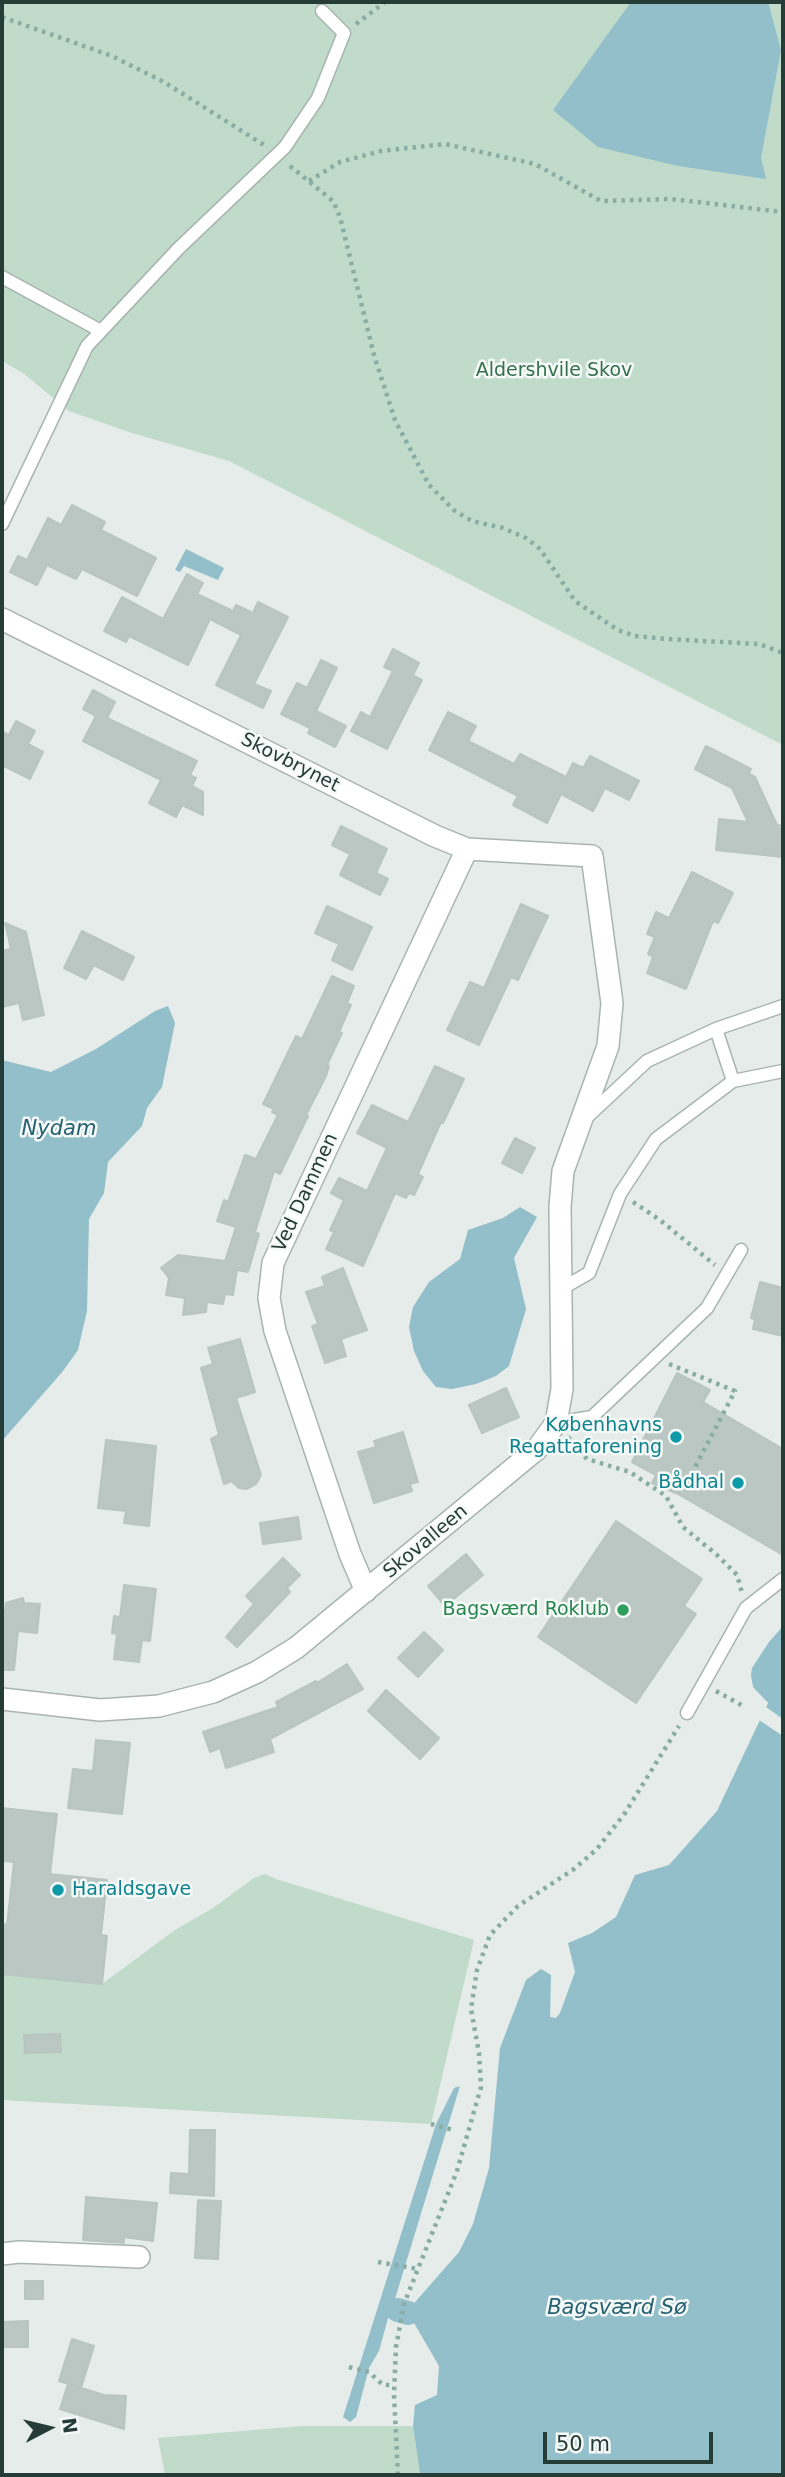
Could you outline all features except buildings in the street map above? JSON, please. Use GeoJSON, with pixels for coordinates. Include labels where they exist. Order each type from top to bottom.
{"type":"FeatureCollection","features":[{"type":"Feature","properties":{"kind":"street","name":"Skovbrynet"},"geometry":{"type":"LineString","coordinates":[[2,619],[435,836],[467,849],[592,856]]}},
{"type":"Feature","properties":{"kind":"street","name":"Ved Dammen"},"geometry":{"type":"LineString","coordinates":[[366,1591],[350,1555],[275,1331],[270,1298],[274,1263],[467,849]]}},
{"type":"Feature","properties":{"kind":"street","name":"Skovalleen"},"geometry":{"type":"LineString","coordinates":[[2,1699],[100,1710],[159,1706],[213,1692],[257,1672],[296,1648],[537,1449],[556,1423],[562,1389],[560,1207],[563,1171],[608,1046],[612,1003],[592,856]]}},
{"type":"Feature","properties":{"kind":"street"},"geometry":{"type":"LineString","coordinates":[[2,2254],[19,2252],[139,2256]]}},
{"type":"Feature","properties":{"kind":"lane"},"geometry":{"type":"LineString","coordinates":[[2,524],[87,346],[179,248],[285,147],[318,98],[344,33],[322,10]]}},
{"type":"Feature","properties":{"kind":"lane"},"geometry":{"type":"LineString","coordinates":[[2,277],[101,331]]}},
{"type":"Feature","properties":{"kind":"lane"},"geometry":{"type":"LineString","coordinates":[[577,1128],[613,1090],[647,1061],[716,1029],[783,1006]]}},
{"type":"Feature","properties":{"kind":"lane"},"geometry":{"type":"LineString","coordinates":[[716,1029],[733,1081]]}},
{"type":"Feature","properties":{"kind":"lane"},"geometry":{"type":"LineString","coordinates":[[561,1289],[589,1273],[620,1194],[656,1139],[733,1081],[783,1071]]}},
{"type":"Feature","properties":{"kind":"lane"},"geometry":{"type":"LineString","coordinates":[[556,1423],[592,1417],[707,1308],[741,1250]]}},
{"type":"Feature","properties":{"kind":"lane"},"geometry":{"type":"LineString","coordinates":[[687,1713],[746,1608],[783,1579]]}},
{"type":"Feature","properties":{"kind":"path"},"geometry":{"type":"LineString","coordinates":[[344,33],[385,2]]}},
{"type":"Feature","properties":{"kind":"path"},"geometry":{"type":"LineString","coordinates":[[2,17],[122,61],[164,82],[252,136],[332,201],[340,217],[374,355],[396,419],[429,485],[455,511],[472,521],[503,528],[526,538],[540,549],[575,601],[618,630],[635,636],[759,644],[783,653]]}},
{"type":"Feature","properties":{"kind":"path"},"geometry":{"type":"LineString","coordinates":[[309,181],[340,162],[381,151],[445,144],[535,164],[601,201],[671,199],[783,212]]}},
{"type":"Feature","properties":{"kind":"path"},"geometry":{"type":"LineString","coordinates":[[620,1194],[660,1220],[702,1256]]}},
{"type":"Feature","properties":{"kind":"path"},"geometry":{"type":"LineString","coordinates":[[653,1358],[735,1391],[699,1467],[690,1472]]}},
{"type":"Feature","properties":{"kind":"path"},"geometry":{"type":"LineString","coordinates":[[556,1423],[587,1459],[630,1472],[666,1496],[683,1527],[718,1555],[737,1575],[746,1608]]}},
{"type":"Feature","properties":{"kind":"path"},"geometry":{"type":"LineString","coordinates":[[704,1684],[743,1706]]}},
{"type":"Feature","properties":{"kind":"path"},"geometry":{"type":"LineString","coordinates":[[398,2475],[394,2385],[400,2320],[457,2171],[481,2087],[480,2053],[471,2009],[477,1970],[490,1936],[518,1906],[574,1869],[597,1849],[625,1813],[687,1713]]}},
{"type":"Feature","properties":{"kind":"path"},"geometry":{"type":"LineString","coordinates":[[431,2124],[453,2130]]}},
{"type":"Feature","properties":{"kind":"path"},"geometry":{"type":"LineString","coordinates":[[378,2262],[418,2269]]}},
{"type":"Feature","properties":{"kind":"path"},"geometry":{"type":"LineString","coordinates":[[349,2367],[369,2372],[383,2385],[394,2385]]}},
{"type":"Feature","properties":{"kind":"green space","name":"Aldershvile Skov"},"geometry":{"type":"Polygon","coordinates":[[[2,2],[783,2],[783,745],[229,461],[132,433],[69,411],[23,373],[2,361],[2,2]]]}},
{"type":"Feature","properties":{"kind":"green space"},"geometry":{"type":"Polygon","coordinates":[[[265,1874],[474,1940],[431,2124],[2,2100],[2,1970],[102,1984],[175,1930],[213,1908],[254,1878],[265,1874]]]}},
{"type":"Feature","properties":{"kind":"green space"},"geometry":{"type":"Polygon","coordinates":[[[302,2426],[413,2426],[420,2475],[165,2475],[158,2438],[302,2426]]]}},
{"type":"Feature","properties":{"kind":"water"},"geometry":{"type":"Polygon","coordinates":[[[631,2],[768,2],[781,50],[761,158],[766,179],[678,166],[598,147],[553,110],[631,2]]]}},
{"type":"Feature","properties":{"kind":"water"},"geometry":{"type":"Polygon","coordinates":[[[186,549],[224,568],[218,580],[184,566],[180,572],[175,570],[186,549]]]}},
{"type":"Feature","properties":{"kind":"water","name":"Nydam"},"geometry":{"type":"Polygon","coordinates":[[[168,1006],[175,1023],[162,1087],[147,1108],[142,1126],[108,1162],[104,1193],[89,1219],[87,1311],[78,1350],[2,1441],[2,1060],[51,1072],[168,1006]]]}},
{"type":"Feature","properties":{"kind":"water"},"geometry":{"type":"Polygon","coordinates":[[[520,1207],[537,1217],[514,1258],[526,1309],[509,1366],[496,1376],[476,1384],[452,1389],[436,1387],[423,1371],[414,1351],[409,1327],[413,1307],[429,1282],[460,1259],[468,1230],[503,1218],[520,1207]]]}},
{"type":"Feature","properties":{"kind":"water","name":"Bagsværd Sø"},"geometry":{"type":"Polygon","coordinates":[[[783,1626],[783,2475],[420,2475],[413,2426],[415,2405],[437,2395],[439,2366],[414,2323],[406,2319],[409,2309],[459,2252],[473,2224],[489,2168],[500,2048],[526,1980],[541,1969],[551,1975],[550,2017],[556,2018],[575,1972],[568,1943],[592,1933],[616,1917],[635,1875],[669,1865],[717,1811],[768,1703],[753,1687],[752,1668],[783,1626]]]}},
{"type":"Feature","properties":{"kind":"water"},"geometry":{"type":"Polygon","coordinates":[[[460,2086],[394,2302],[400,2305],[396,2318],[388,2318],[379,2351],[369,2368],[356,2417],[350,2422],[343,2417],[436,2124],[454,2088],[460,2086]]]}},
{"type":"Feature","properties":{"kind":"pier"},"geometry":{"type":"Polygon","coordinates":[[[757,1696],[768,1702],[766,1707],[783,1719],[783,1736],[759,1720],[753,1730],[750,1728],[764,1703],[757,1696]]]}},
{"type":"Feature","properties":{"kind":"waterway"},"geometry":{"type":"LineString","coordinates":[[398,2310],[408,2313]]}},
{"type":"Feature","properties":{"kind":"place","name":"Københavns Regattaforening"},"geometry":{"type":"Point","coordinates":[676,1437]}},
{"type":"Feature","properties":{"kind":"place","name":"Bådhal"},"geometry":{"type":"Point","coordinates":[738,1483]}},
{"type":"Feature","properties":{"kind":"place","name":"Bagsværd Roklub"},"geometry":{"type":"Point","coordinates":[623,1610]}},
{"type":"Feature","properties":{"kind":"place","name":"Haraldsgave"},"geometry":{"type":"Point","coordinates":[58,1890]}}]}
